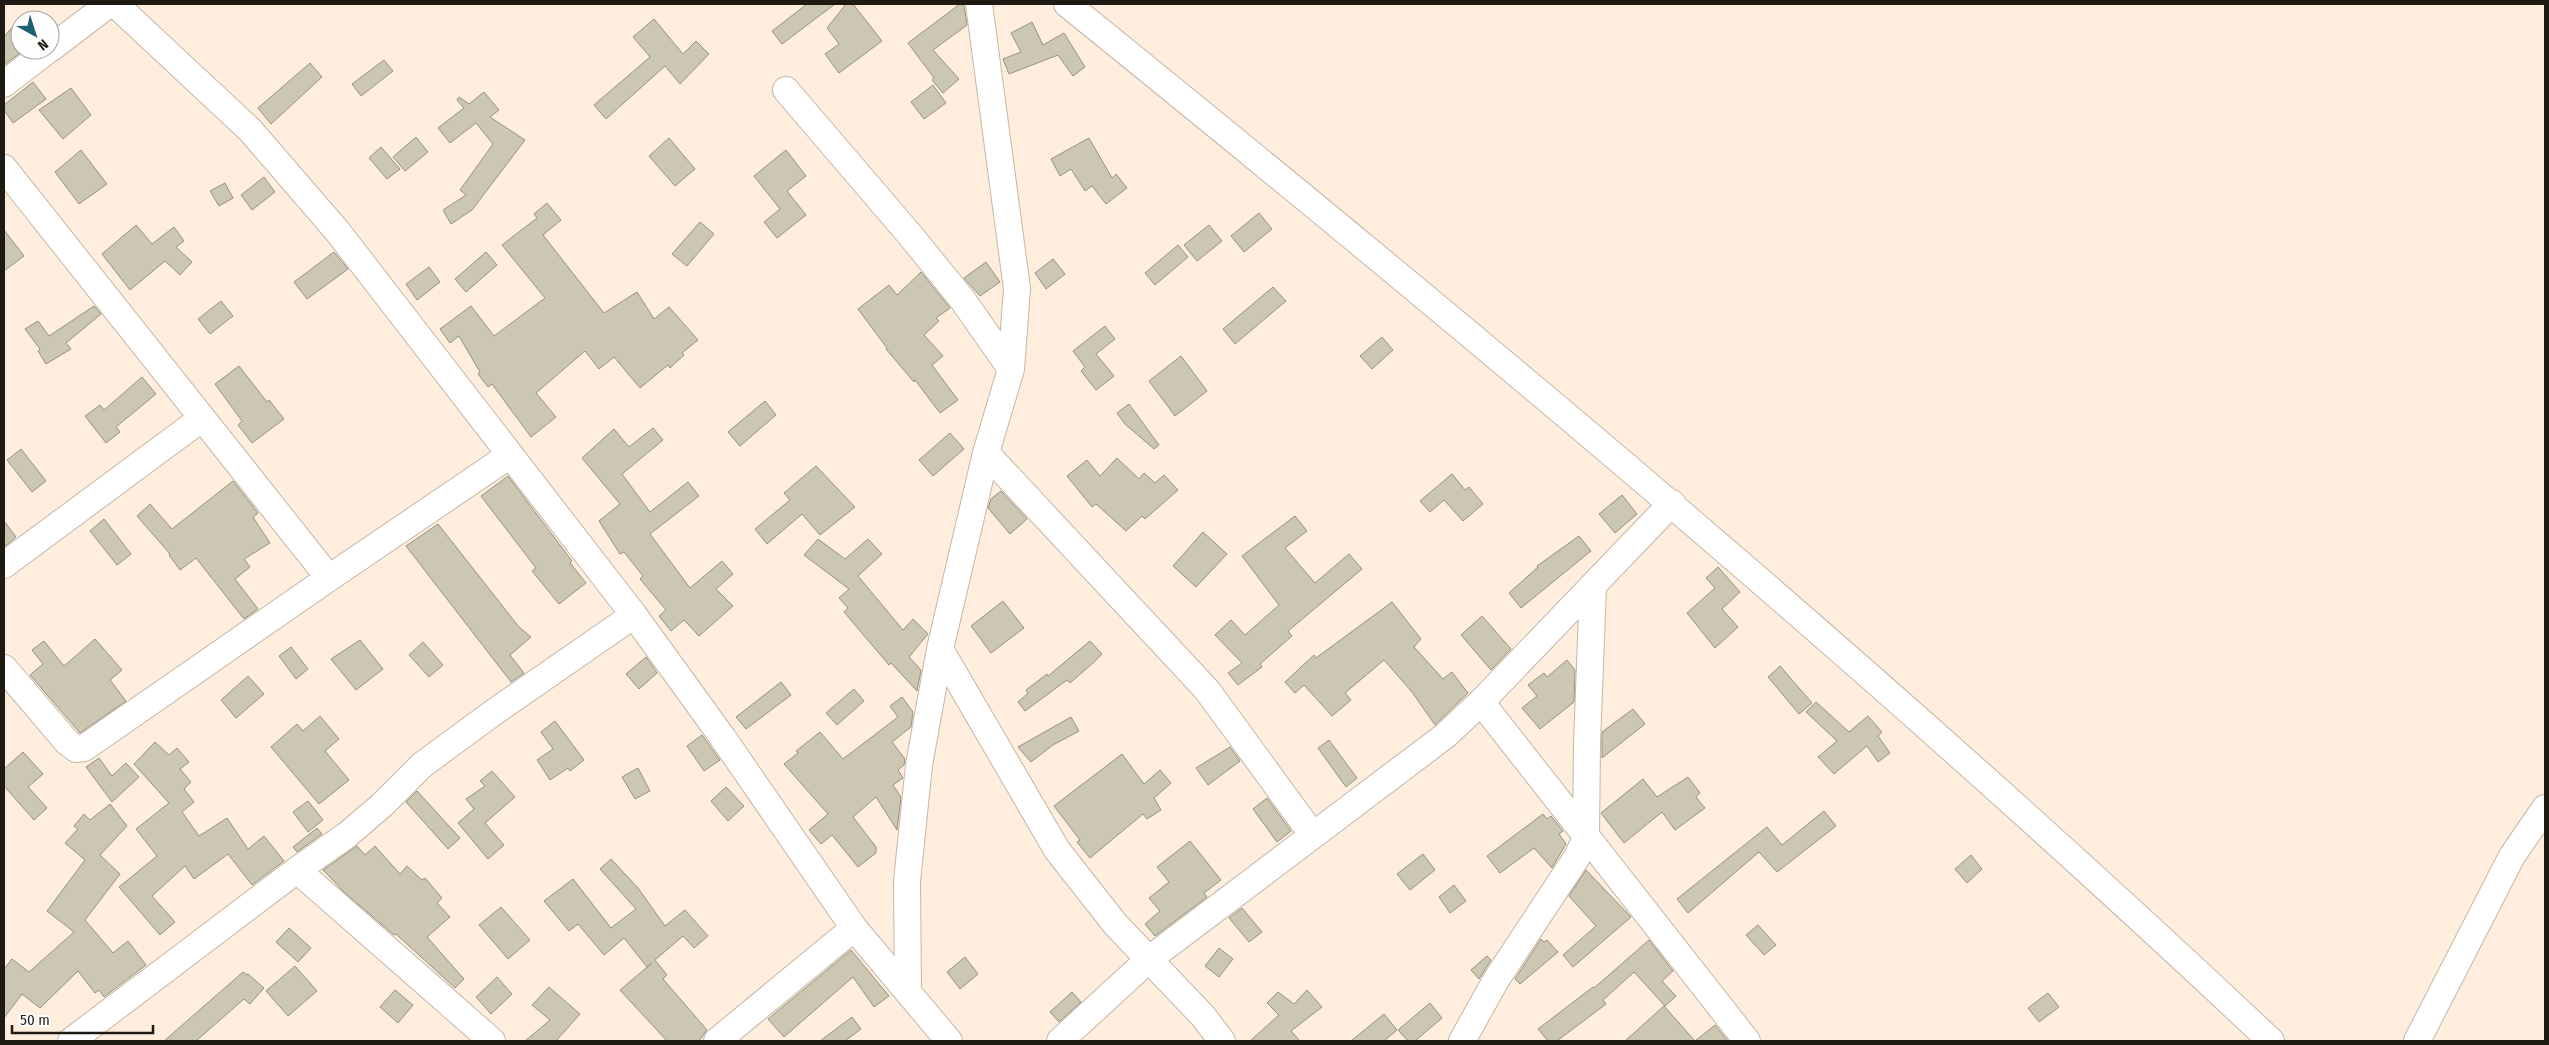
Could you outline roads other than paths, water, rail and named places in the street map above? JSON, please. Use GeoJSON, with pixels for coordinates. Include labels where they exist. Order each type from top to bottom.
{"type":"FeatureCollection","features":[{"type":"Feature","properties":{"kind":"street"},"geometry":{"type":"LineString","coordinates":[[60,41],[109,4]]}},
{"type":"Feature","properties":{"kind":"street"},"geometry":{"type":"LineString","coordinates":[[115,4],[256,137],[338,232],[634,615],[854,928],[949,1041]]}},
{"type":"Feature","properties":{"kind":"street"},"geometry":{"type":"LineString","coordinates":[[908,990],[907,881],[919,765],[940,650],[986,453],[1011,369],[1017,289],[979,4]]}},
{"type":"Feature","properties":{"kind":"street"},"geometry":{"type":"LineString","coordinates":[[1067,4],[1338,222],[1672,503],[2117,896],[2271,1041]]}},
{"type":"Feature","properties":{"kind":"street"},"geometry":{"type":"LineString","coordinates":[[4,84],[35,60]]}},
{"type":"Feature","properties":{"kind":"street"},"geometry":{"type":"LineString","coordinates":[[786,90],[910,234],[962,299],[1011,369]]}},
{"type":"Feature","properties":{"kind":"street"},"geometry":{"type":"LineString","coordinates":[[4,168],[201,419],[329,578]]}},
{"type":"Feature","properties":{"kind":"street"},"geometry":{"type":"LineString","coordinates":[[4,565],[201,419]]}},
{"type":"Feature","properties":{"kind":"street"},"geometry":{"type":"LineString","coordinates":[[986,453],[1207,690],[1312,834]]}},
{"type":"Feature","properties":{"kind":"street"},"geometry":{"type":"LineString","coordinates":[[4,668],[67,742],[76,749],[84,748],[510,455]]}},
{"type":"Feature","properties":{"kind":"street"},"geometry":{"type":"LineString","coordinates":[[1060,1041],[1148,960],[1312,834],[1446,735],[1481,702],[1672,503]]}},
{"type":"Feature","properties":{"kind":"street"},"geometry":{"type":"LineString","coordinates":[[1462,1041],[1496,980],[1577,857],[1586,837],[1587,744],[1593,586]]}},
{"type":"Feature","properties":{"kind":"street"},"geometry":{"type":"LineString","coordinates":[[71,1041],[297,870],[347,836],[422,766],[497,710],[634,615]]}},
{"type":"Feature","properties":{"kind":"street"},"geometry":{"type":"LineString","coordinates":[[940,650],[1057,850],[1116,926],[1203,1016],[1222,1041]]}},
{"type":"Feature","properties":{"kind":"street"},"geometry":{"type":"LineString","coordinates":[[1481,702],[1747,1041]]}},
{"type":"Feature","properties":{"kind":"street"},"geometry":{"type":"LineString","coordinates":[[2417,1041],[2512,856],[2545,808]]}},
{"type":"Feature","properties":{"kind":"street"},"geometry":{"type":"LineString","coordinates":[[297,870],[492,1041]]}},
{"type":"Feature","properties":{"kind":"street"},"geometry":{"type":"LineString","coordinates":[[717,1041],[854,928]]}}]}
